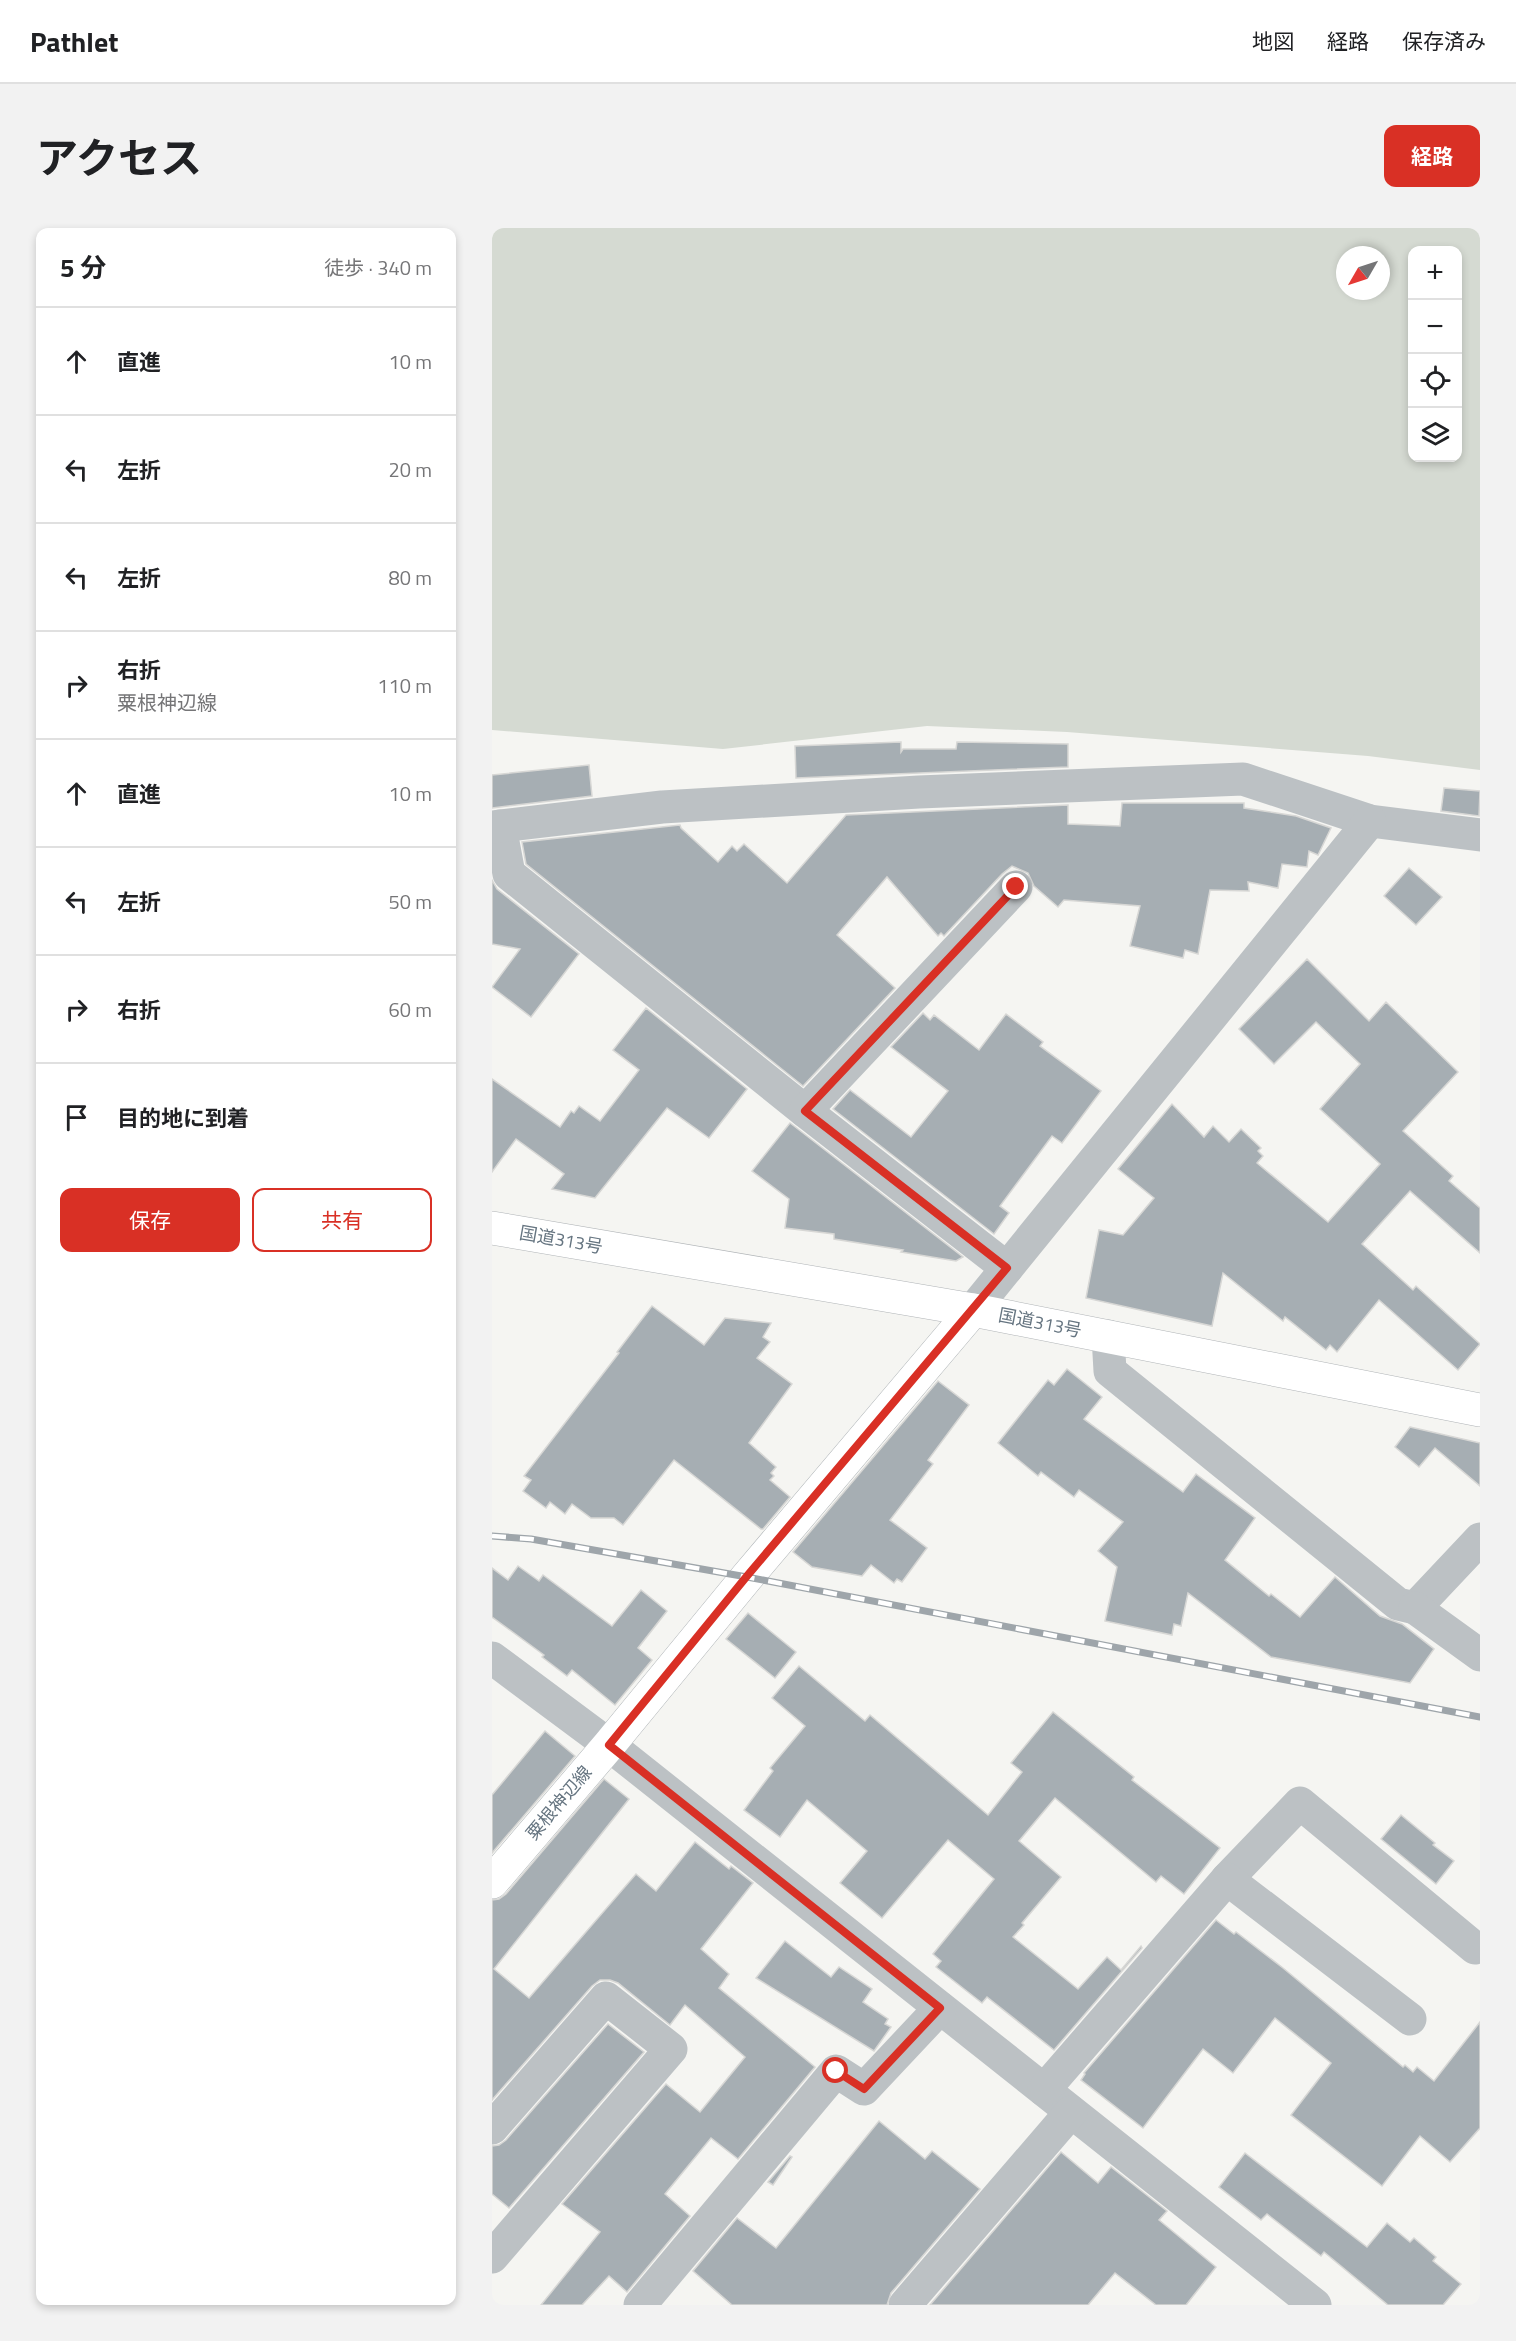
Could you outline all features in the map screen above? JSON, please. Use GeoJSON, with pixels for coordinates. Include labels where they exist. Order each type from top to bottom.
{"type":"FeatureCollection","features":[{"type":"Feature","properties":{"kind":"main road","name":"国道313号"},"geometry":{"type":"LineString","coordinates":[[492,1228],[973,1310],[1480,1410]]}},
{"type":"Feature","properties":{"kind":"main road","name":"粟根神辺線"},"geometry":{"type":"LineString","coordinates":[[492,1882],[973,1310]]}},
{"type":"Feature","properties":{"kind":"street"},"geometry":{"type":"LineString","coordinates":[[1007,1268],[805,1111],[509,874],[496,826],[662,807],[919,792],[1243,779],[1370,820],[1480,835]]}},
{"type":"Feature","properties":{"kind":"street"},"geometry":{"type":"LineString","coordinates":[[973,1310],[1370,820]]}},
{"type":"Feature","properties":{"kind":"street"},"geometry":{"type":"LineString","coordinates":[[805,1111],[1016,887]]}},
{"type":"Feature","properties":{"kind":"street"},"geometry":{"type":"LineString","coordinates":[[1108,1336],[1110,1371],[1398,1604],[1415,1608],[1480,1655]]}},
{"type":"Feature","properties":{"kind":"street"},"geometry":{"type":"LineString","coordinates":[[1415,1608],[1480,1539]]}},
{"type":"Feature","properties":{"kind":"street"},"geometry":{"type":"LineString","coordinates":[[492,1658],[609,1745],[1313,2304]]}},
{"type":"Feature","properties":{"kind":"street"},"geometry":{"type":"LineString","coordinates":[[1044,2090],[1227,1879],[1300,1803],[1475,1948]]}},
{"type":"Feature","properties":{"kind":"street"},"geometry":{"type":"LineString","coordinates":[[1227,1879],[1410,2019]]}},
{"type":"Feature","properties":{"kind":"street"},"geometry":{"type":"LineString","coordinates":[[492,2128],[606,1998],[671,2049],[492,2257]]}},
{"type":"Feature","properties":{"kind":"street"},"geometry":{"type":"LineString","coordinates":[[640,2305],[836,2071],[864,2089],[940,2008]]}},
{"type":"Feature","properties":{"kind":"street"},"geometry":{"type":"LineString","coordinates":[[905,2305],[1071,2112]]}},
{"type":"Feature","properties":{"kind":"shaded area"},"geometry":{"type":"Polygon","coordinates":[[[492,228],[1480,228],[1480,770],[1368,756],[1067,732],[927,726],[723,749],[492,730],[492,228]]]}},
{"type":"Feature","properties":{"kind":"building"},"geometry":{"type":"Polygon","coordinates":[[[901,742],[901,752],[903,749],[956,749],[957,742],[1068,744],[1068,767],[796,778],[795,746],[901,742]]]}},
{"type":"Feature","properties":{"kind":"building"},"geometry":{"type":"Polygon","coordinates":[[[589,765],[592,796],[492,808],[492,775],[589,765]]]}},
{"type":"Feature","properties":{"kind":"building"},"geometry":{"type":"Polygon","coordinates":[[[1444,788],[1480,791],[1479,816],[1441,811],[1444,788]]]}},
{"type":"Feature","properties":{"kind":"building"},"geometry":{"type":"Polygon","coordinates":[[[1122,803],[1244,803],[1244,808],[1296,816],[1331,828],[1318,855],[1309,851],[1307,867],[1282,864],[1278,888],[1248,882],[1249,891],[1210,890],[1198,954],[1185,950],[1183,958],[1130,946],[1140,906],[1064,900],[1058,907],[1034,886],[1028,873],[1012,866],[944,936],[941,933],[938,936],[887,877],[837,935],[895,988],[803,1086],[526,864],[522,842],[680,825],[718,862],[732,846],[737,851],[744,844],[787,883],[846,815],[1068,805],[1068,824],[1120,826],[1122,803]]]}},
{"type":"Feature","properties":{"kind":"building"},"geometry":{"type":"Polygon","coordinates":[[[1409,868],[1442,897],[1416,925],[1384,896],[1409,868]]]}},
{"type":"Feature","properties":{"kind":"building"},"geometry":{"type":"Polygon","coordinates":[[[492,880],[497,889],[579,954],[531,1017],[492,987],[520,949],[492,944],[492,880]]]}},
{"type":"Feature","properties":{"kind":"building"},"geometry":{"type":"Polygon","coordinates":[[[1307,959],[1369,1021],[1386,1002],[1458,1072],[1403,1131],[1453,1176],[1449,1181],[1480,1208],[1480,1253],[1410,1191],[1362,1244],[1413,1290],[1416,1286],[1480,1344],[1458,1370],[1379,1300],[1337,1352],[1330,1345],[1326,1350],[1285,1317],[1283,1321],[1223,1273],[1212,1326],[1086,1298],[1099,1230],[1123,1235],[1154,1198],[1118,1169],[1172,1104],[1204,1137],[1213,1126],[1229,1142],[1241,1129],[1261,1148],[1258,1151],[1263,1156],[1257,1163],[1328,1222],[1380,1164],[1320,1109],[1360,1064],[1316,1022],[1274,1064],[1239,1029],[1307,959]]]}},
{"type":"Feature","properties":{"kind":"building"},"geometry":{"type":"Polygon","coordinates":[[[646,1008],[747,1089],[709,1138],[667,1108],[595,1198],[552,1189],[564,1174],[516,1139],[492,1172],[492,1079],[560,1127],[571,1111],[574,1113],[579,1106],[600,1121],[639,1070],[613,1050],[646,1008]]]}},
{"type":"Feature","properties":{"kind":"building"},"geometry":{"type":"Polygon","coordinates":[[[923,1013],[930,1020],[934,1015],[979,1050],[1006,1014],[1043,1042],[1040,1046],[1101,1091],[1062,1143],[1052,1136],[1000,1206],[1009,1213],[994,1234],[833,1109],[850,1090],[911,1137],[948,1091],[891,1047],[923,1013]]]}},
{"type":"Feature","properties":{"kind":"building"},"geometry":{"type":"Polygon","coordinates":[[[790,1123],[963,1257],[956,1261],[834,1239],[834,1234],[785,1228],[789,1199],[752,1171],[790,1123]]]}},
{"type":"Feature","properties":{"kind":"building"},"geometry":{"type":"Polygon","coordinates":[[[652,1306],[704,1345],[725,1318],[771,1323],[763,1337],[770,1342],[757,1358],[792,1384],[749,1443],[776,1467],[771,1473],[774,1476],[770,1480],[790,1497],[763,1529],[674,1460],[623,1525],[614,1518],[591,1518],[572,1504],[565,1514],[550,1502],[546,1508],[523,1491],[531,1480],[524,1476],[619,1353],[617,1352],[652,1306]]]}},
{"type":"Feature","properties":{"kind":"building"},"geometry":{"type":"Polygon","coordinates":[[[1067,1369],[1102,1397],[1084,1419],[1183,1492],[1196,1474],[1255,1518],[1225,1560],[1269,1596],[1271,1594],[1300,1617],[1335,1577],[1380,1616],[1402,1624],[1434,1649],[1410,1683],[1271,1657],[1188,1593],[1181,1626],[1174,1624],[1172,1635],[1105,1621],[1117,1567],[1098,1551],[1123,1522],[1079,1490],[1074,1497],[1041,1472],[1038,1476],[998,1443],[1048,1380],[1054,1385],[1067,1369]]]}},
{"type":"Feature","properties":{"kind":"building"},"geometry":{"type":"Polygon","coordinates":[[[938,1381],[969,1405],[928,1460],[933,1464],[890,1520],[927,1548],[902,1582],[897,1579],[894,1583],[871,1565],[862,1576],[812,1567],[793,1552],[938,1381]]]}},
{"type":"Feature","properties":{"kind":"building"},"geometry":{"type":"Polygon","coordinates":[[[1410,1427],[1480,1443],[1480,1486],[1435,1448],[1419,1467],[1395,1447],[1410,1427]]]}},
{"type":"Feature","properties":{"kind":"building"},"geometry":{"type":"Polygon","coordinates":[[[518,1566],[539,1581],[543,1575],[612,1626],[641,1590],[667,1611],[638,1648],[652,1660],[615,1705],[572,1670],[567,1676],[542,1657],[544,1655],[492,1617],[492,1568],[508,1580],[518,1566]]]}},
{"type":"Feature","properties":{"kind":"building"},"geometry":{"type":"Polygon","coordinates":[[[748,1613],[796,1652],[775,1678],[726,1639],[748,1613]]]}},
{"type":"Feature","properties":{"kind":"building"},"geometry":{"type":"Polygon","coordinates":[[[799,1666],[865,1721],[870,1715],[988,1815],[1022,1772],[1011,1763],[1053,1712],[1134,1777],[1132,1780],[1220,1848],[1184,1894],[1161,1876],[1156,1882],[1055,1798],[1019,1841],[1061,1877],[1013,1937],[1078,1989],[1107,1957],[1121,1970],[1141,1946],[1142,1948],[1054,2050],[987,1997],[982,2003],[936,1967],[941,1961],[933,1954],[994,1879],[948,1840],[882,1918],[840,1883],[867,1851],[807,1800],[780,1837],[744,1810],[773,1771],[770,1768],[805,1726],[772,1698],[799,1666]]]}},
{"type":"Feature","properties":{"kind":"building"},"geometry":{"type":"Polygon","coordinates":[[[545,1731],[575,1756],[492,1853],[492,1795],[545,1731]]]}},
{"type":"Feature","properties":{"kind":"building"},"geometry":{"type":"Polygon","coordinates":[[[604,1779],[629,1799],[494,1969],[529,1998],[636,1874],[656,1891],[695,1842],[729,1869],[731,1866],[753,1883],[701,1949],[729,1974],[719,1988],[815,2067],[738,2159],[711,2138],[665,2194],[690,2216],[627,2292],[609,2276],[582,2305],[541,2305],[600,2232],[562,2204],[666,2084],[700,2112],[745,2057],[685,2005],[670,2025],[618,1983],[600,1980],[592,1986],[492,2100],[492,1900],[499,1899],[506,1894],[604,1779]]]}},
{"type":"Feature","properties":{"kind":"building"},"geometry":{"type":"Polygon","coordinates":[[[1401,1815],[1454,1861],[1436,1884],[1381,1839],[1401,1815]]]}},
{"type":"Feature","properties":{"kind":"building"},"geometry":{"type":"Polygon","coordinates":[[[1216,1920],[1234,1934],[1236,1932],[1283,1968],[1403,2067],[1405,2065],[1413,2072],[1417,2067],[1434,2081],[1480,2022],[1480,2128],[1450,2162],[1420,2136],[1382,2186],[1291,2115],[1331,2063],[1275,2018],[1233,2073],[1203,2049],[1143,2128],[1081,2080],[1084,2073],[1216,1920]]]}},
{"type":"Feature","properties":{"kind":"building"},"geometry":{"type":"Polygon","coordinates":[[[785,1941],[831,1977],[839,1967],[872,1989],[863,2002],[888,2019],[885,2024],[891,2027],[874,2051],[756,1978],[785,1941]]]}},
{"type":"Feature","properties":{"kind":"building"},"geometry":{"type":"Polygon","coordinates":[[[608,2024],[644,2052],[509,2208],[492,2194],[492,2146],[499,2145],[506,2140],[608,2024]]]}},
{"type":"Feature","properties":{"kind":"building"},"geometry":{"type":"Polygon","coordinates":[[[879,2121],[925,2159],[932,2151],[980,2189],[891,2293],[887,2305],[732,2305],[693,2271],[737,2218],[776,2248],[879,2121]]]}},
{"type":"Feature","properties":{"kind":"building"},"geometry":{"type":"Polygon","coordinates":[[[1061,2152],[1098,2183],[1111,2167],[1167,2211],[1159,2220],[1216,2267],[1186,2305],[1156,2305],[1115,2273],[1088,2305],[930,2305],[1061,2152]]]}},
{"type":"Feature","properties":{"kind":"building"},"geometry":{"type":"Polygon","coordinates":[[[1245,2153],[1367,2247],[1387,2223],[1410,2242],[1414,2238],[1436,2257],[1433,2261],[1461,2284],[1443,2305],[1388,2305],[1324,2252],[1321,2256],[1267,2214],[1261,2220],[1219,2187],[1245,2153]]]}},
{"type":"Feature","properties":{"kind":"building"},"geometry":{"type":"Polygon","coordinates":[[[790,2156],[792,2157],[773,2185],[768,2182],[790,2156]]]}},
{"type":"Feature","properties":{"kind":"railway"},"geometry":{"type":"LineString","coordinates":[[492,1536],[531,1539],[747,1577],[1480,1717]]}},
{"type":"Feature","properties":{"kind":"route"},"geometry":{"type":"LineString","coordinates":[[836,2071],[864,2089],[940,2008],[609,1745],[747,1576],[1007,1268],[805,1111],[1016,887]]}}]}
